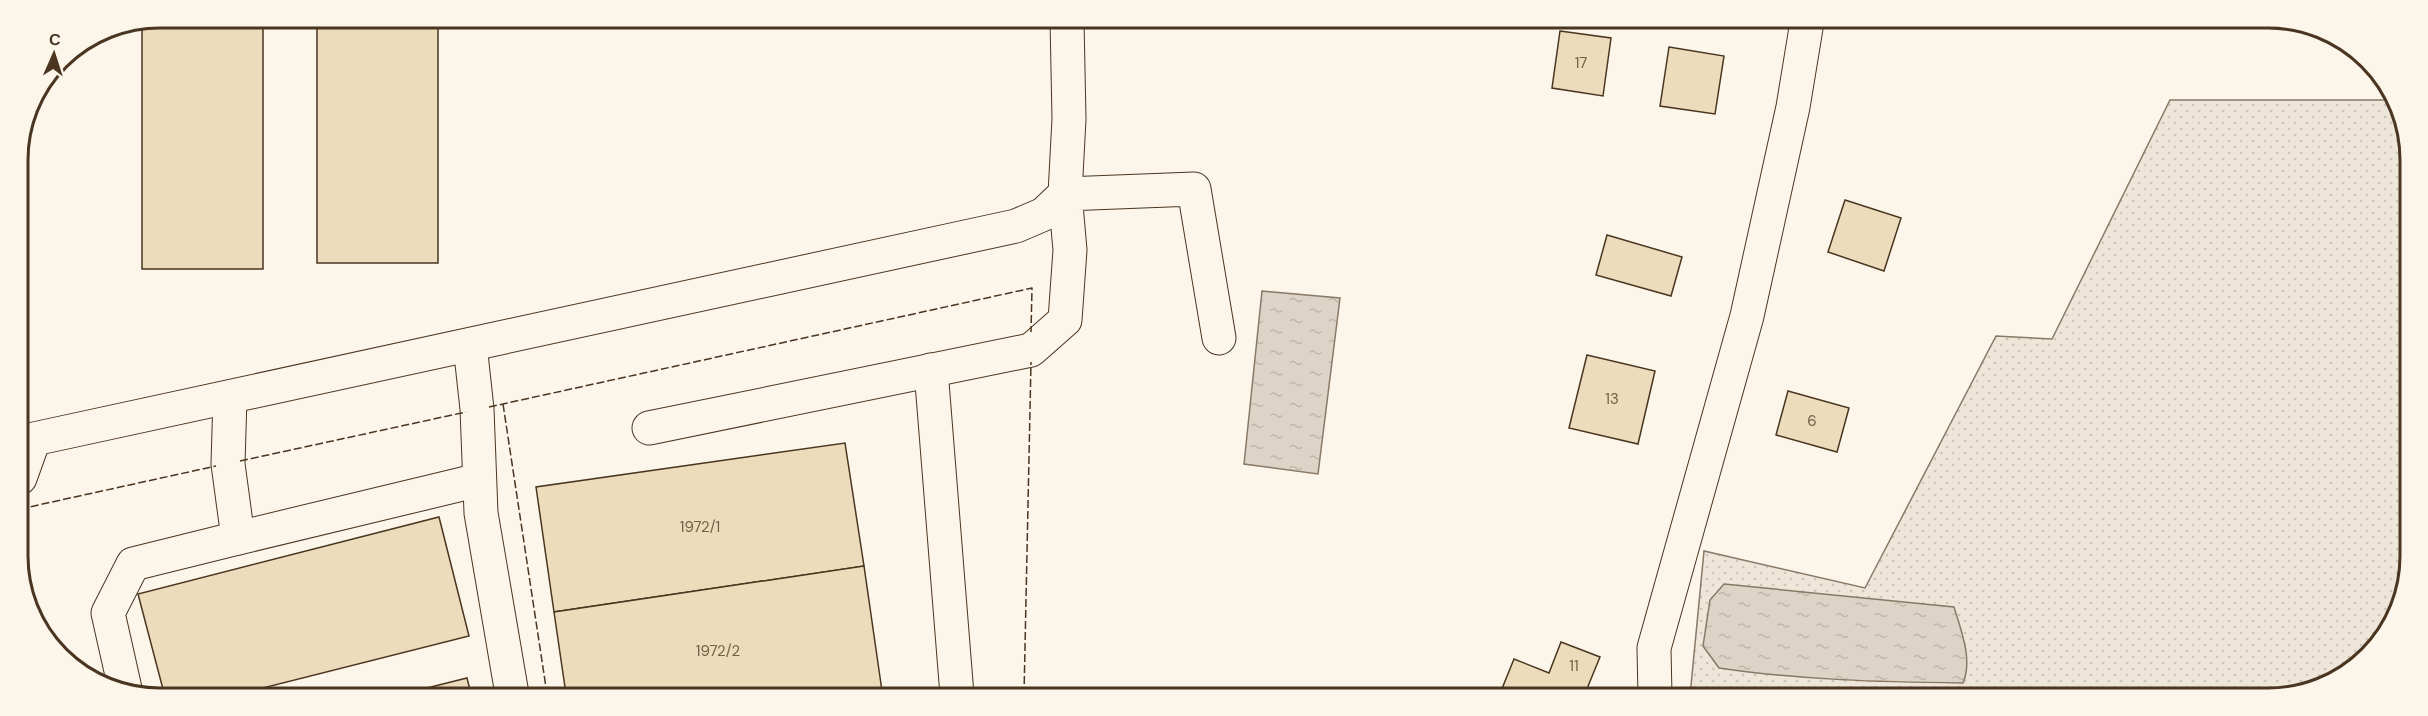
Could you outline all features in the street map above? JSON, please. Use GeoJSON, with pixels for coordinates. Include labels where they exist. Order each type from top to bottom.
{"type":"FeatureCollection","features":[{"type":"Feature","properties":{"kind":"street"},"geometry":{"type":"LineString","coordinates":[[1655,687],[1654,648],[1746,316],[1793,107],[1806,28]]}},
{"type":"Feature","properties":{"kind":"street"},"geometry":{"type":"LineString","coordinates":[[649,428],[1031,350],[1065,320],[1070,250],[1065,194],[1069,120],[1067,29]]}},
{"type":"Feature","properties":{"kind":"street"},"geometry":{"type":"LineString","coordinates":[[28,455],[34,439],[1016,226],[1044,214],[1065,194],[1194,189],[1219,338]]}},
{"type":"Feature","properties":{"kind":"street"},"geometry":{"type":"LineString","coordinates":[[470,345],[477,409],[481,513],[511,688]]}},
{"type":"Feature","properties":{"kind":"street"},"geometry":{"type":"LineString","coordinates":[[931,370],[956,688]]}},
{"type":"Feature","properties":{"kind":"street"},"geometry":{"type":"LineString","coordinates":[[230,397],[228,464],[238,538]]}},
{"type":"Feature","properties":{"kind":"street"},"geometry":{"type":"LineString","coordinates":[[124,682],[108,613],[133,564],[479,480]]}},
{"type":"Feature","properties":{"kind":"shaded area"},"geometry":{"type":"Polygon","coordinates":[[[2170,100],[2385,100],[2393,118],[2400,160],[2400,556],[2395,590],[2386,614],[2367,643],[2355,655],[2334,670],[2310,681],[2276,687],[1691,687],[1704,551],[1865,588],[1996,336],[2052,339],[2170,100]]]}},
{"type":"Feature","properties":{"kind":"water"},"geometry":{"type":"Polygon","coordinates":[[[1262,291],[1340,298],[1318,474],[1244,464],[1262,291]]]}},
{"type":"Feature","properties":{"kind":"water"},"geometry":{"type":"Polygon","coordinates":[[[1724,584],[1954,607],[1963,635],[1966,655],[1967,665],[1963,683],[1810,678],[1719,668],[1703,646],[1710,600],[1724,584]]]}},
{"type":"Feature","properties":{"kind":"building"},"geometry":{"type":"Polygon","coordinates":[[[263,29],[263,269],[142,269],[142,30],[263,29]]]}},
{"type":"Feature","properties":{"kind":"building"},"geometry":{"type":"Polygon","coordinates":[[[317,29],[438,29],[438,263],[317,263],[317,29]]]}},
{"type":"Feature","properties":{"kind":"building"},"geometry":{"type":"Polygon","coordinates":[[[1560,31],[1611,38],[1603,96],[1552,88],[1560,31]]]}},
{"type":"Feature","properties":{"kind":"building"},"geometry":{"type":"Polygon","coordinates":[[[1669,47],[1724,56],[1715,114],[1660,106],[1669,47]]]}},
{"type":"Feature","properties":{"kind":"building"},"geometry":{"type":"Polygon","coordinates":[[[1845,200],[1901,218],[1884,271],[1828,252],[1845,200]]]}},
{"type":"Feature","properties":{"kind":"building"},"geometry":{"type":"Polygon","coordinates":[[[1607,235],[1682,257],[1671,296],[1596,275],[1607,235]]]}},
{"type":"Feature","properties":{"kind":"building"},"geometry":{"type":"Polygon","coordinates":[[[1587,355],[1655,371],[1638,444],[1569,428],[1587,355]]]}},
{"type":"Feature","properties":{"kind":"building"},"geometry":{"type":"Polygon","coordinates":[[[1788,391],[1849,408],[1837,452],[1776,435],[1788,391]]]}},
{"type":"Feature","properties":{"kind":"building"},"geometry":{"type":"Polygon","coordinates":[[[845,443],[864,566],[554,612],[536,487],[845,443]]]}},
{"type":"Feature","properties":{"kind":"building"},"geometry":{"type":"Polygon","coordinates":[[[439,517],[469,636],[263,688],[163,688],[138,594],[439,517]]]}},
{"type":"Feature","properties":{"kind":"building"},"geometry":{"type":"Polygon","coordinates":[[[864,566],[882,688],[565,688],[554,612],[864,566]]]}},
{"type":"Feature","properties":{"kind":"building"},"geometry":{"type":"Polygon","coordinates":[[[1561,642],[1600,657],[1588,687],[1503,687],[1514,659],[1549,673],[1561,642]]]}},
{"type":"Feature","properties":{"kind":"building"},"geometry":{"type":"Polygon","coordinates":[[[467,678],[469,688],[428,688],[467,678]]]}},
{"type":"Feature","properties":{"kind":"fence"},"geometry":{"type":"LineString","coordinates":[[489,407],[1032,288],[1031,332]]}},
{"type":"Feature","properties":{"kind":"fence"},"geometry":{"type":"LineString","coordinates":[[1024,688],[1031,362]]}},
{"type":"Feature","properties":{"kind":"fence"},"geometry":{"type":"LineString","coordinates":[[503,404],[546,688]]}},
{"type":"Feature","properties":{"kind":"fence"},"geometry":{"type":"LineString","coordinates":[[240,461],[466,412]]}},
{"type":"Feature","properties":{"kind":"fence"},"geometry":{"type":"LineString","coordinates":[[28,507],[216,466]]}}]}
